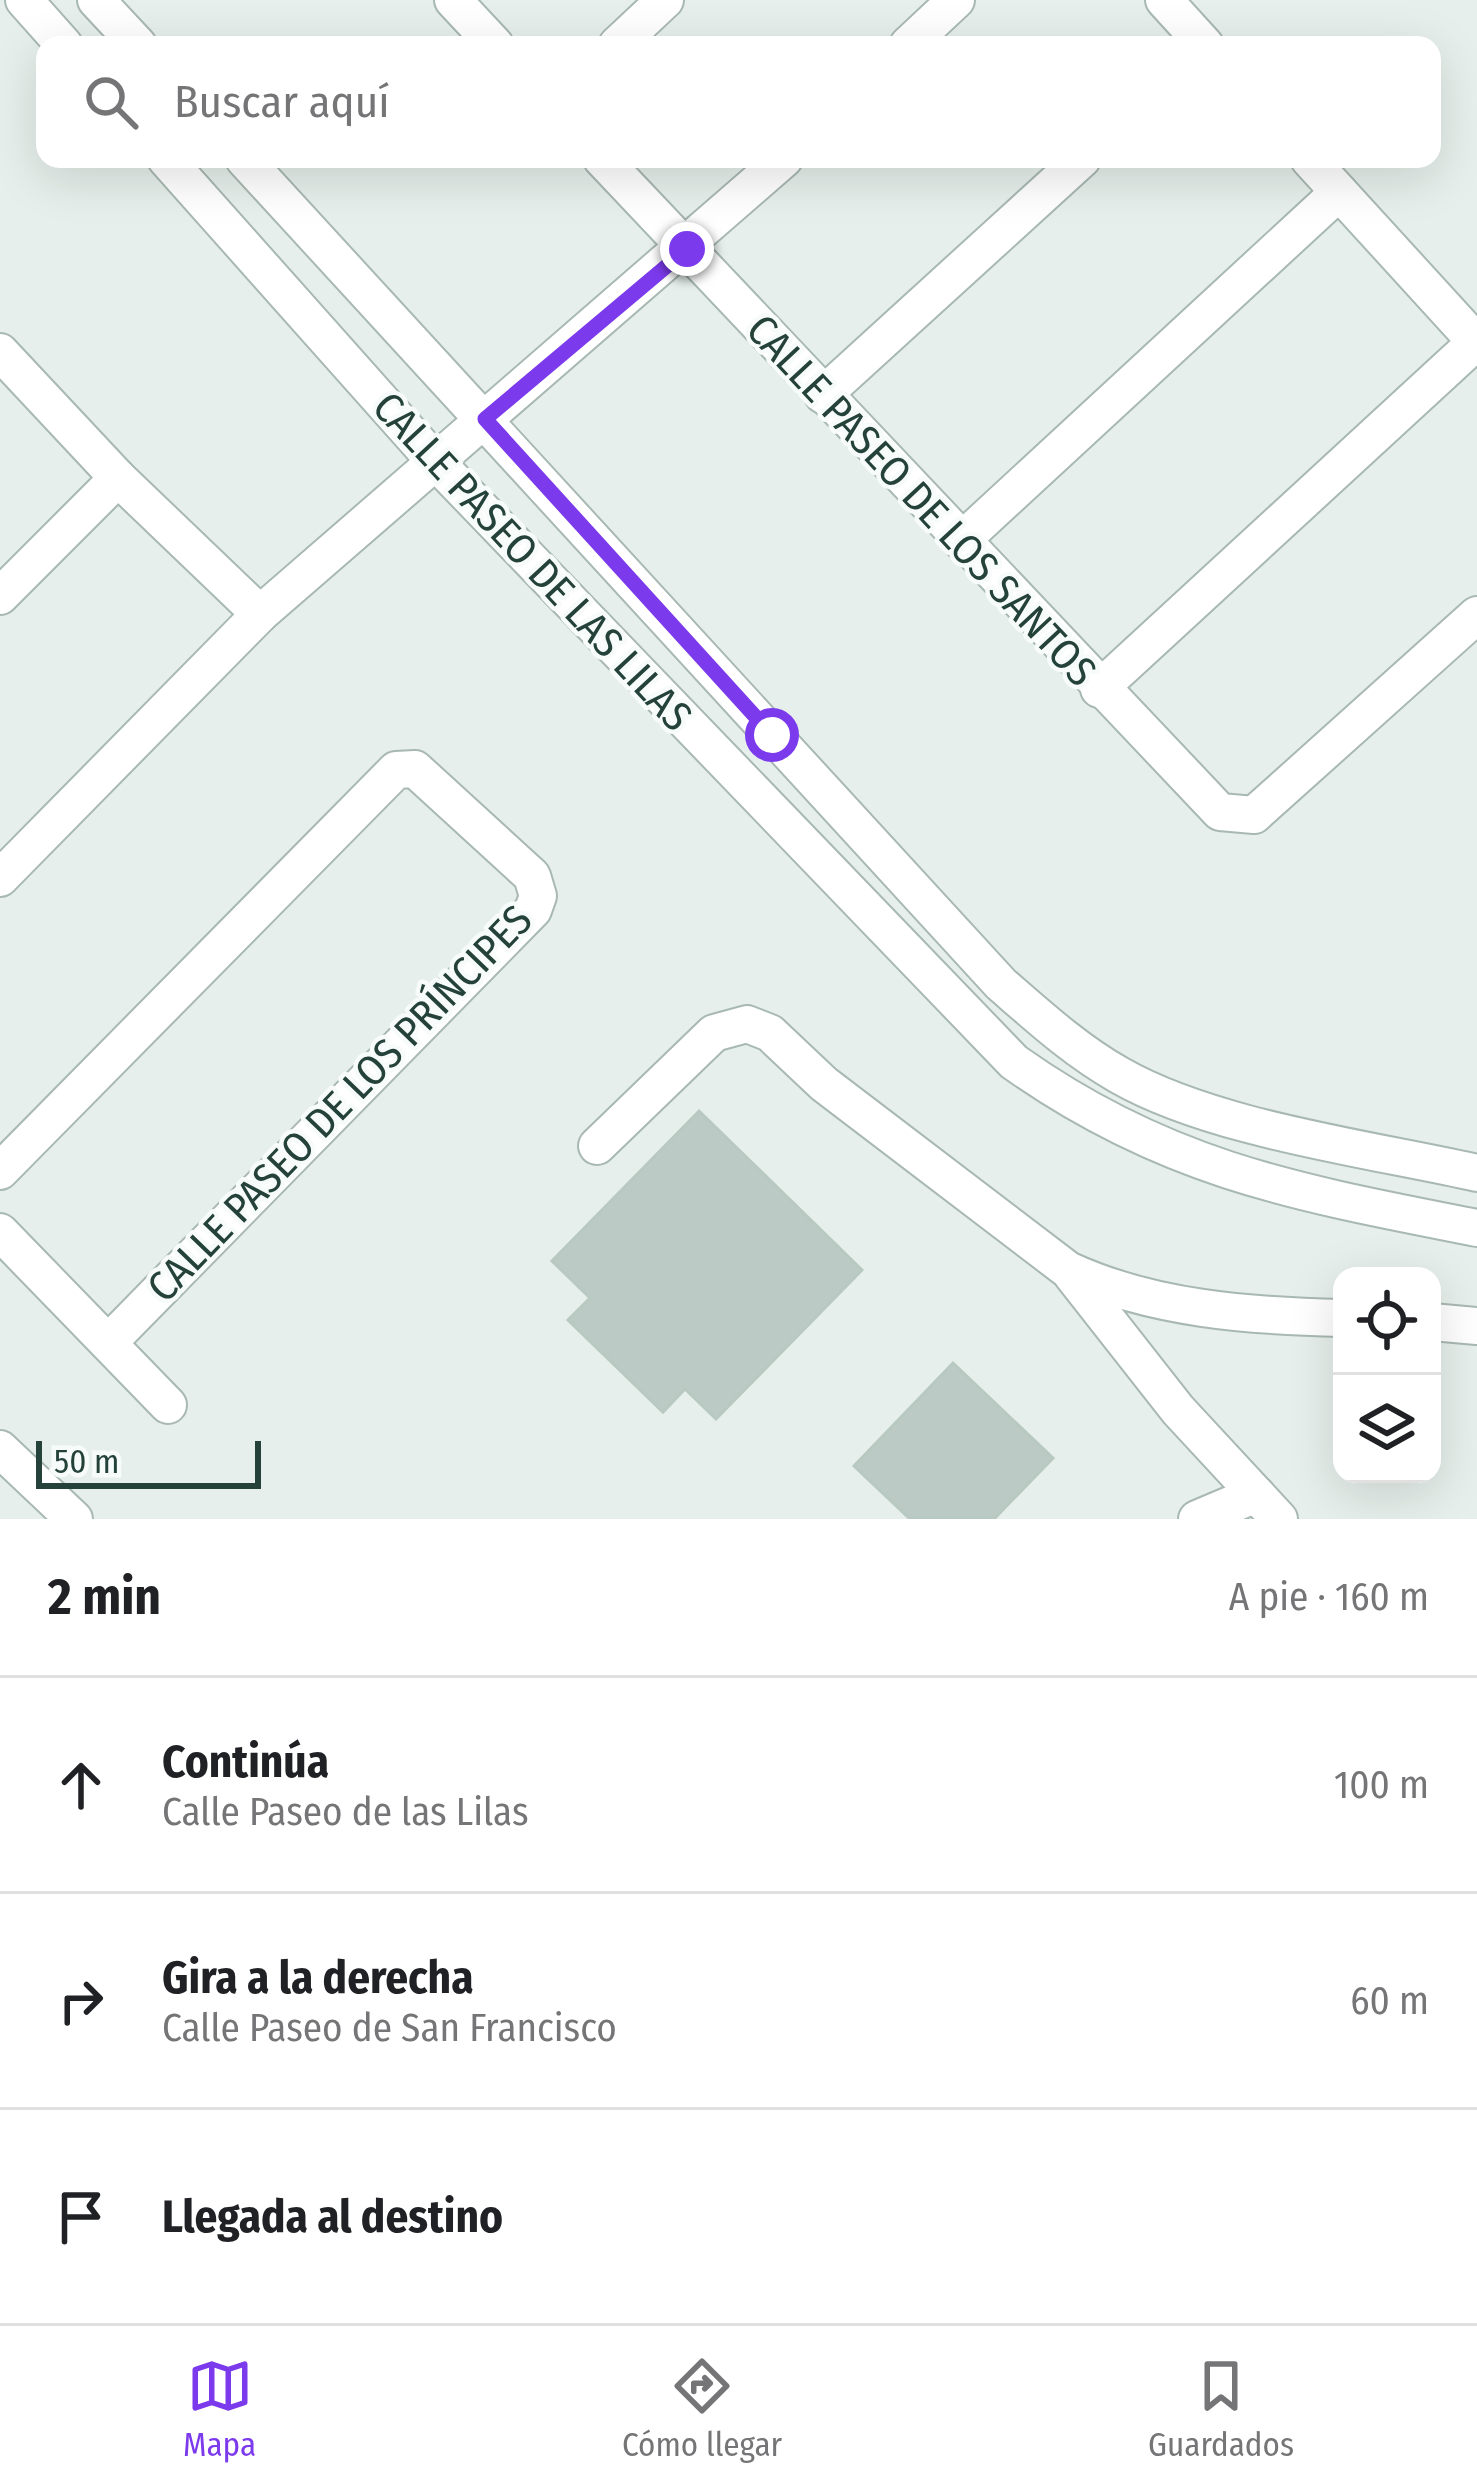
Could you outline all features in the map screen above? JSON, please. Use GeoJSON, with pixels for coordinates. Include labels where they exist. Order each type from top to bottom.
{"type":"FeatureCollection","features":[{"type":"Feature","properties":{"kind":"street"},"geometry":{"type":"LineString","coordinates":[[24,0],[56,36]]}},
{"type":"Feature","properties":{"kind":"street"},"geometry":{"type":"LineString","coordinates":[[96,0],[130,36]]}},
{"type":"Feature","properties":{"kind":"street"},"geometry":{"type":"LineString","coordinates":[[453,0],[487,36]]}},
{"type":"Feature","properties":{"kind":"street"},"geometry":{"type":"LineString","coordinates":[[626,36],[664,0]]}},
{"type":"Feature","properties":{"kind":"street"},"geometry":{"type":"LineString","coordinates":[[918,36],[956,0]]}},
{"type":"Feature","properties":{"kind":"street"},"geometry":{"type":"LineString","coordinates":[[1164,0],[1196,36]]}},
{"type":"Feature","properties":{"kind":"street","name":"CALLE PASEO DE LAS LILAS"},"geometry":{"type":"LineString","coordinates":[[174,168],[434,460],[1015,1062],[1063,1097],[1183,1158],[1274,1184],[1477,1228]]}},
{"type":"Feature","properties":{"kind":"street","name":"CALLE PASEO DE LAS LILAS"},"geometry":{"type":"LineString","coordinates":[[252,168],[1001,985],[1063,1039],[1122,1077],[1174,1099],[1477,1173]]}},
{"type":"Feature","properties":{"kind":"street","name":"CALLE PASEO DE LOS SANTOS"},"geometry":{"type":"LineString","coordinates":[[610,168],[1210,806],[1233,815],[1254,815],[1477,615]]}},
{"type":"Feature","properties":{"kind":"street"},"geometry":{"type":"LineString","coordinates":[[0,878],[260,614],[434,460],[687,249],[774,168]]}},
{"type":"Feature","properties":{"kind":"street"},"geometry":{"type":"LineString","coordinates":[[824,395],[1072,168]]}},
{"type":"Feature","properties":{"kind":"street"},"geometry":{"type":"LineString","coordinates":[[1100,689],[1476,343],[1317,168]]}},
{"type":"Feature","properties":{"kind":"street"},"geometry":{"type":"LineString","coordinates":[[962,541],[1339,192]]}},
{"type":"Feature","properties":{"kind":"street"},"geometry":{"type":"LineString","coordinates":[[0,352],[118,478],[260,614]]}},
{"type":"Feature","properties":{"kind":"street"},"geometry":{"type":"LineString","coordinates":[[0,596],[118,478]]}},
{"type":"Feature","properties":{"kind":"street","name":"CALLE PASEO DE LOS PRÍNCIPES"},"geometry":{"type":"LineString","coordinates":[[0,1171],[396,770],[415,769],[532,876],[538,896],[533,910],[109,1342]]}},
{"type":"Feature","properties":{"kind":"street"},"geometry":{"type":"LineString","coordinates":[[597,1146],[714,1033],[747,1024],[770,1033],[824,1084],[1068,1270],[1112,1291],[1156,1300],[1333,1317]]}},
{"type":"Feature","properties":{"kind":"street"},"geometry":{"type":"LineString","coordinates":[[0,1232],[168,1405]]}},
{"type":"Feature","properties":{"kind":"street"},"geometry":{"type":"LineString","coordinates":[[1068,1270],[1178,1410],[1267,1506]]}},
{"type":"Feature","properties":{"kind":"street"},"geometry":{"type":"LineString","coordinates":[[1441,1323],[1477,1326]]}},
{"type":"Feature","properties":{"kind":"street"},"geometry":{"type":"LineString","coordinates":[[0,1449],[74,1519]]}},
{"type":"Feature","properties":{"kind":"street"},"geometry":{"type":"LineString","coordinates":[[1197,1519],[1267,1506]]}},
{"type":"Feature","properties":{"kind":"building"},"geometry":{"type":"Polygon","coordinates":[[[699,1111],[862,1270],[716,1419],[685,1389],[663,1412],[568,1320],[590,1298],[552,1261],[699,1111]]]}},
{"type":"Feature","properties":{"kind":"building"},"geometry":{"type":"Polygon","coordinates":[[[953,1363],[1053,1458],[994,1519],[910,1519],[854,1466],[953,1363]]]}},
{"type":"Feature","properties":{"kind":"route"},"geometry":{"type":"LineString","coordinates":[[687,249],[485,419],[772,735]]}}]}
